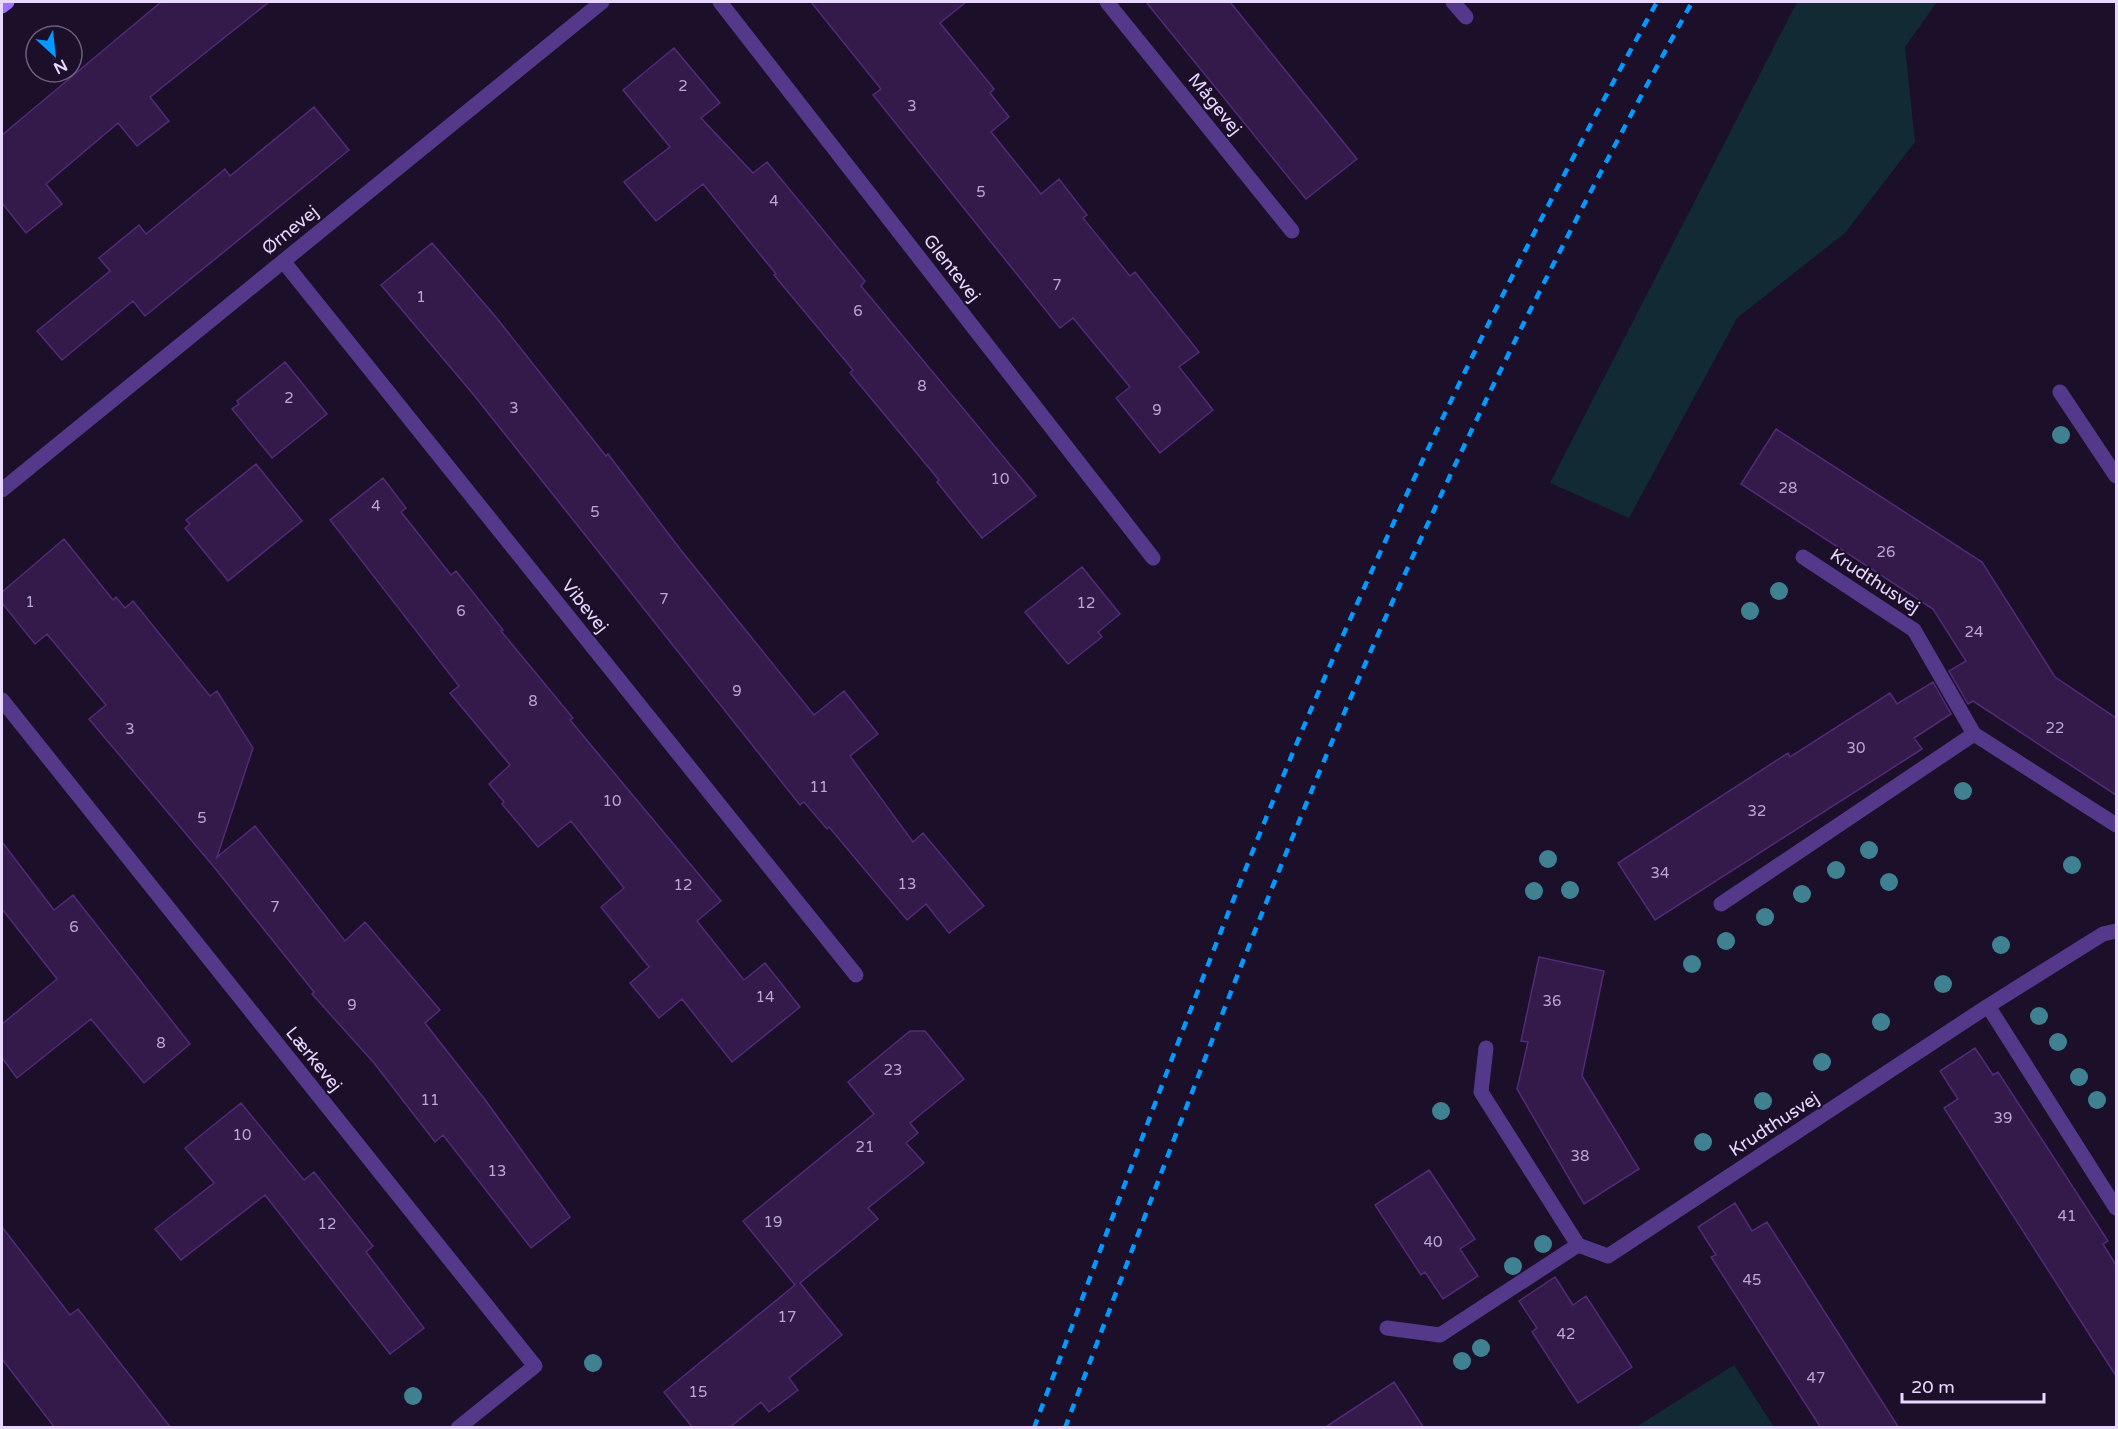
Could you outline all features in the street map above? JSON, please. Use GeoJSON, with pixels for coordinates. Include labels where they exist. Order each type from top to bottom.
{"type":"FeatureCollection","features":[{"type":"Feature","properties":{"kind":"street"},"geometry":{"type":"LineString","coordinates":[[2,6],[7,2]]}},
{"type":"Feature","properties":{"kind":"street","name":"Ørnevej"},"geometry":{"type":"LineString","coordinates":[[2,490],[602,2]]}},
{"type":"Feature","properties":{"kind":"street","name":"Glentevej"},"geometry":{"type":"LineString","coordinates":[[720,2],[1153,558]]}},
{"type":"Feature","properties":{"kind":"street","name":"Mågevej"},"geometry":{"type":"LineString","coordinates":[[1107,2],[1292,231]]}},
{"type":"Feature","properties":{"kind":"street"},"geometry":{"type":"LineString","coordinates":[[1453,2],[1466,17]]}},
{"type":"Feature","properties":{"kind":"street","name":"Vibevej"},"geometry":{"type":"LineString","coordinates":[[283,261],[856,975]]}},
{"type":"Feature","properties":{"kind":"street"},"geometry":{"type":"LineString","coordinates":[[2060,392],[2116,476]]}},
{"type":"Feature","properties":{"kind":"street","name":"Krudthusvej"},"geometry":{"type":"LineString","coordinates":[[1803,557],[1914,630],[1974,735],[2116,825]]}},
{"type":"Feature","properties":{"kind":"street","name":"Lærkevej"},"geometry":{"type":"LineString","coordinates":[[2,700],[534,1366],[458,1428]]}},
{"type":"Feature","properties":{"kind":"street"},"geometry":{"type":"LineString","coordinates":[[1721,904],[1974,735]]}},
{"type":"Feature","properties":{"kind":"street","name":"Krudthusvej"},"geometry":{"type":"LineString","coordinates":[[1578,1245],[1608,1256],[1988,1006],[2103,934],[2116,932]]}},
{"type":"Feature","properties":{"kind":"street"},"geometry":{"type":"LineString","coordinates":[[1988,1006],[2116,1208]]}},
{"type":"Feature","properties":{"kind":"street"},"geometry":{"type":"LineString","coordinates":[[1387,1328],[1440,1335],[1578,1245],[1481,1092],[1486,1048]]}},
{"type":"Feature","properties":{"kind":"shaded area"},"geometry":{"type":"Polygon","coordinates":[[[1797,2],[1937,2],[1905,47],[1915,142],[1845,233],[1737,318],[1629,518],[1550,483],[1797,2]]]}},
{"type":"Feature","properties":{"kind":"shaded area"},"geometry":{"type":"Polygon","coordinates":[[[1734,1365],[1774,1427],[1636,1427],[1734,1365]]]}},
{"type":"Feature","properties":{"kind":"building"},"geometry":{"type":"Polygon","coordinates":[[[161,2],[269,2],[150,97],[169,121],[137,146],[118,123],[46,184],[62,204],[26,233],[2,203],[2,135],[63,84],[84,84],[84,66],[161,2]]]}},
{"type":"Feature","properties":{"kind":"building"},"geometry":{"type":"Polygon","coordinates":[[[811,2],[966,2],[940,23],[994,89],[990,93],[1009,117],[991,132],[1041,194],[1059,179],[1087,215],[1083,218],[1130,276],[1135,272],[1199,352],[1179,367],[1213,410],[1160,453],[1116,398],[1130,387],[1073,318],[1060,328],[873,95],[881,89],[811,2]]]}},
{"type":"Feature","properties":{"kind":"building"},"geometry":{"type":"Polygon","coordinates":[[[1146,2],[1230,2],[1357,159],[1306,199],[1146,2]]]}},
{"type":"Feature","properties":{"kind":"building"},"geometry":{"type":"Polygon","coordinates":[[[674,48],[720,103],[701,118],[753,173],[767,162],[865,281],[861,286],[1036,496],[982,538],[937,482],[939,480],[850,373],[853,370],[774,275],[776,274],[703,184],[656,221],[624,182],[670,147],[623,90],[674,48]]]}},
{"type":"Feature","properties":{"kind":"building"},"geometry":{"type":"Polygon","coordinates":[[[314,107],[349,150],[145,316],[133,301],[62,360],[37,331],[110,271],[99,258],[139,225],[146,234],[225,169],[230,176],[314,107]]]}},
{"type":"Feature","properties":{"kind":"building"},"geometry":{"type":"Polygon","coordinates":[[[432,243],[495,316],[606,456],[608,454],[680,549],[814,715],[844,691],[878,734],[850,756],[913,842],[923,833],[984,906],[949,933],[926,904],[907,920],[829,827],[827,829],[804,802],[800,805],[473,394],[381,285],[432,243]]]}},
{"type":"Feature","properties":{"kind":"building"},"geometry":{"type":"Polygon","coordinates":[[[285,362],[327,414],[272,458],[232,409],[239,404],[237,401],[285,362]]]}},
{"type":"Feature","properties":{"kind":"building"},"geometry":{"type":"Polygon","coordinates":[[[1776,429],[1982,562],[2055,677],[2116,718],[2116,795],[1973,701],[1968,704],[1949,671],[1966,661],[1933,609],[1741,484],[1776,429]]]}},
{"type":"Feature","properties":{"kind":"building"},"geometry":{"type":"Polygon","coordinates":[[[256,464],[302,521],[228,581],[185,528],[190,524],[186,520],[256,464]]]}},
{"type":"Feature","properties":{"kind":"building"},"geometry":{"type":"Polygon","coordinates":[[[383,478],[406,508],[401,512],[451,575],[456,571],[503,630],[501,631],[573,718],[570,720],[721,901],[697,921],[744,980],[765,963],[800,1007],[732,1062],[682,999],[659,1018],[630,983],[649,967],[601,907],[624,888],[571,821],[538,847],[502,804],[504,802],[489,784],[510,765],[450,693],[459,686],[330,520],[383,478]]]}},
{"type":"Feature","properties":{"kind":"building"},"geometry":{"type":"Polygon","coordinates":[[[64,539],[113,600],[116,597],[125,608],[133,601],[210,696],[217,691],[253,748],[217,857],[255,826],[345,941],[365,922],[440,1010],[425,1023],[486,1101],[570,1217],[531,1248],[443,1135],[435,1142],[374,1063],[312,994],[314,992],[214,867],[89,719],[106,705],[47,634],[35,644],[2,603],[2,592],[64,539]]]}},
{"type":"Feature","properties":{"kind":"building"},"geometry":{"type":"Polygon","coordinates":[[[1082,567],[1120,614],[1098,632],[1102,637],[1068,664],[1025,612],[1082,567]]]}},
{"type":"Feature","properties":{"kind":"building"},"geometry":{"type":"Polygon","coordinates":[[[1933,682],[1951,714],[1914,738],[1922,749],[1655,920],[1618,863],[1788,753],[1790,757],[1890,693],[1897,704],[1933,682]]]}},
{"type":"Feature","properties":{"kind":"building"},"geometry":{"type":"Polygon","coordinates":[[[2,842],[54,910],[73,895],[190,1044],[144,1083],[91,1019],[17,1078],[2,1058],[2,1024],[57,979],[2,909],[2,842]]]}},
{"type":"Feature","properties":{"kind":"building"},"geometry":{"type":"Polygon","coordinates":[[[1539,957],[1604,971],[1582,1076],[1639,1169],[1584,1204],[1517,1089],[1528,1042],[1521,1041],[1539,957]]]}},
{"type":"Feature","properties":{"kind":"building"},"geometry":{"type":"Polygon","coordinates":[[[910,1031],[925,1031],[964,1079],[910,1123],[918,1133],[906,1143],[924,1163],[868,1208],[878,1219],[800,1283],[842,1335],[789,1378],[798,1390],[769,1412],[761,1402],[729,1428],[693,1428],[664,1392],[795,1285],[743,1221],[874,1114],[848,1082],[910,1031]]]}},
{"type":"Feature","properties":{"kind":"building"},"geometry":{"type":"Polygon","coordinates":[[[1975,1048],[1993,1075],[1998,1072],[2108,1241],[2103,1244],[2116,1265],[2116,1376],[1944,1108],[1958,1099],[1940,1071],[1975,1048]]]}},
{"type":"Feature","properties":{"kind":"building"},"geometry":{"type":"Polygon","coordinates":[[[241,1103],[304,1180],[314,1172],[373,1246],[366,1252],[424,1328],[390,1354],[265,1195],[181,1260],[155,1229],[214,1183],[185,1148],[241,1103]]]}},
{"type":"Feature","properties":{"kind":"building"},"geometry":{"type":"Polygon","coordinates":[[[1429,1170],[1475,1239],[1460,1249],[1478,1276],[1443,1299],[1425,1272],[1421,1275],[1375,1205],[1429,1170]]]}},
{"type":"Feature","properties":{"kind":"building"},"geometry":{"type":"Polygon","coordinates":[[[1735,1203],[1752,1231],[1767,1222],[1899,1428],[1821,1428],[1711,1257],[1716,1255],[1698,1227],[1735,1203]]]}},
{"type":"Feature","properties":{"kind":"building"},"geometry":{"type":"Polygon","coordinates":[[[2,1227],[70,1315],[78,1309],[171,1428],[55,1428],[2,1359],[2,1227]]]}},
{"type":"Feature","properties":{"kind":"building"},"geometry":{"type":"Polygon","coordinates":[[[1555,1277],[1573,1305],[1586,1296],[1632,1367],[1578,1403],[1532,1332],[1537,1328],[1519,1301],[1555,1277]]]}},
{"type":"Feature","properties":{"kind":"building"},"geometry":{"type":"Polygon","coordinates":[[[1394,1382],[1424,1428],[1324,1428],[1394,1382]]]}},
{"type":"Feature","properties":{"kind":"railway"},"geometry":{"type":"LineString","coordinates":[[1034,1428],[1233,900],[1344,633],[1471,359],[1562,179],[1657,2]]}},
{"type":"Feature","properties":{"kind":"railway"},"geometry":{"type":"LineString","coordinates":[[1065,1428],[1270,892],[1404,576],[1542,286],[1692,2]]}}]}
